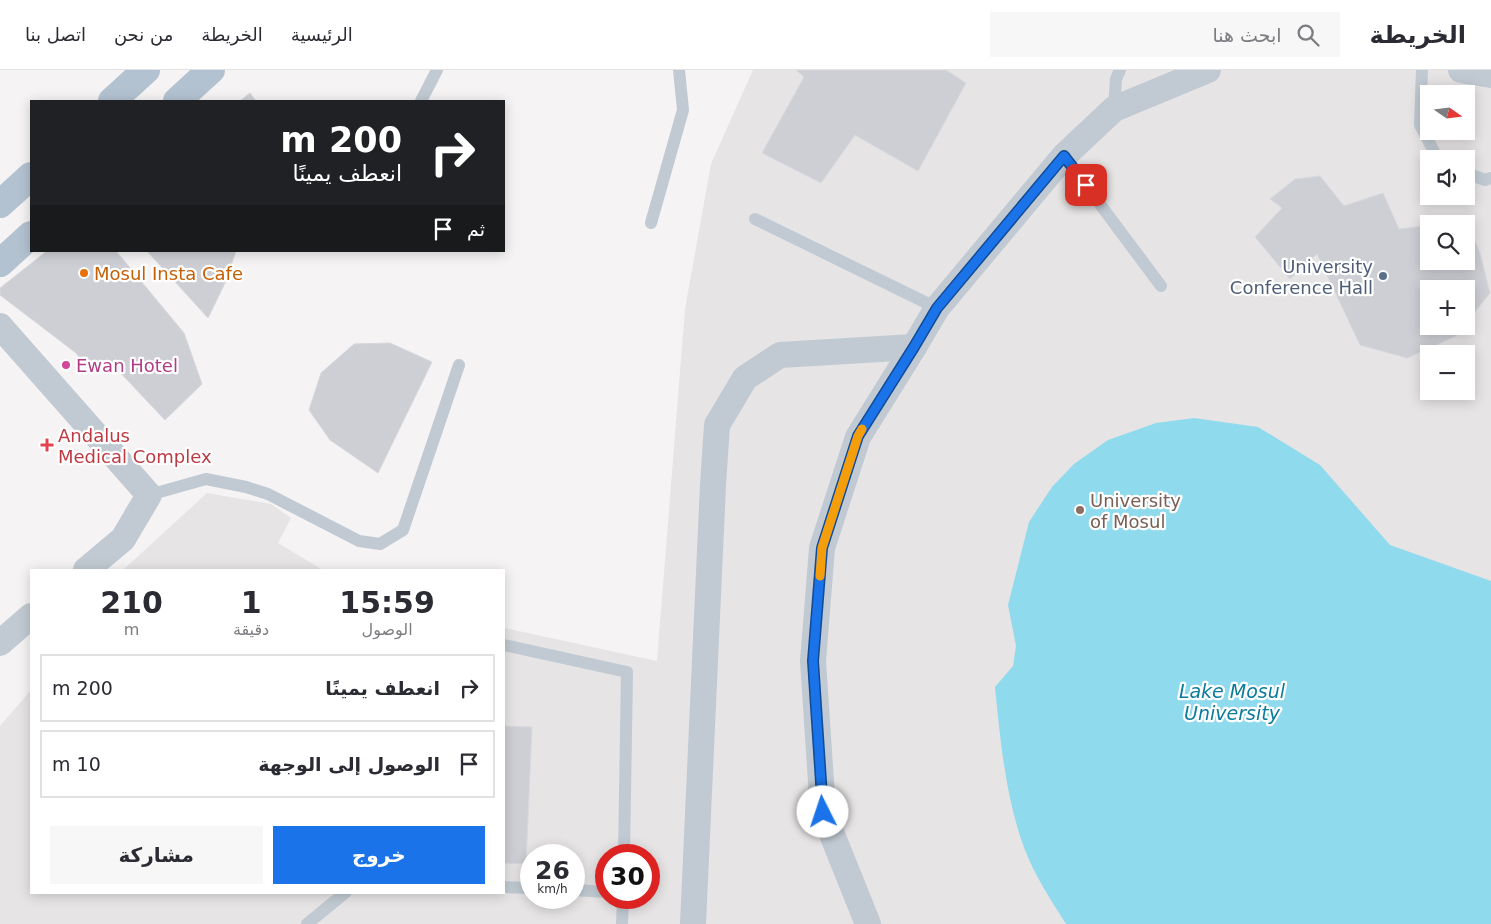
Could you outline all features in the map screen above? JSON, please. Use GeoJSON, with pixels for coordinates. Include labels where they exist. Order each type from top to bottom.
{"type":"FeatureCollection","features":[{"type":"Feature","properties":{"kind":"main road"},"geometry":{"type":"LineString","coordinates":[[113,100],[146,70]]}},
{"type":"Feature","properties":{"kind":"main road"},"geometry":{"type":"LineString","coordinates":[[178,100],[211,70]]}},
{"type":"Feature","properties":{"kind":"main road"},"geometry":{"type":"LineString","coordinates":[[0,204],[30,177]]}},
{"type":"Feature","properties":{"kind":"main road"},"geometry":{"type":"LineString","coordinates":[[0,263],[30,236]]}},
{"type":"Feature","properties":{"kind":"street"},"geometry":{"type":"LineString","coordinates":[[868,924],[823,812],[813,661],[822,548],[858,436],[937,308],[1064,156],[1114,109],[1208,70]]}},
{"type":"Feature","properties":{"kind":"street"},"geometry":{"type":"LineString","coordinates":[[1461,70],[1491,75]]}},
{"type":"Feature","properties":{"kind":"street"},"geometry":{"type":"LineString","coordinates":[[0,326],[149,495],[122,539],[87,569]]}},
{"type":"Feature","properties":{"kind":"street"},"geometry":{"type":"LineString","coordinates":[[694,924],[717,426],[745,378],[780,354],[914,347]]}},
{"type":"Feature","properties":{"kind":"street"},"geometry":{"type":"LineString","coordinates":[[0,643],[30,617]]}},
{"type":"Feature","properties":{"kind":"lane"},"geometry":{"type":"LineString","coordinates":[[422,100],[437,70]]}},
{"type":"Feature","properties":{"kind":"lane"},"geometry":{"type":"LineString","coordinates":[[651,223],[683,110],[679,70]]}},
{"type":"Feature","properties":{"kind":"lane"},"geometry":{"type":"LineString","coordinates":[[1114,109],[1116,79],[1120,70]]}},
{"type":"Feature","properties":{"kind":"lane"},"geometry":{"type":"LineString","coordinates":[[1422,70],[1420,125],[1433,150]]}},
{"type":"Feature","properties":{"kind":"lane"},"geometry":{"type":"LineString","coordinates":[[1064,156],[1161,286]]}},
{"type":"Feature","properties":{"kind":"lane"},"geometry":{"type":"LineString","coordinates":[[1475,176],[1485,180],[1491,178]]}},
{"type":"Feature","properties":{"kind":"lane"},"geometry":{"type":"LineString","coordinates":[[755,219],[937,308]]}},
{"type":"Feature","properties":{"kind":"lane"},"geometry":{"type":"LineString","coordinates":[[149,495],[206,478],[268,494],[359,541],[380,544],[403,530],[459,366]]}},
{"type":"Feature","properties":{"kind":"lane"},"geometry":{"type":"LineString","coordinates":[[505,645],[627,672],[624,844]]}},
{"type":"Feature","properties":{"kind":"lane"},"geometry":{"type":"LineString","coordinates":[[505,887],[520,888]]}},
{"type":"Feature","properties":{"kind":"lane"},"geometry":{"type":"LineString","coordinates":[[307,924],[344,894]]}},
{"type":"Feature","properties":{"kind":"lane"},"geometry":{"type":"LineString","coordinates":[[622,924],[623,909]]}},
{"type":"Feature","properties":{"kind":"shaded area","name":"University of Mosul"},"geometry":{"type":"Polygon","coordinates":[[[753,70],[1491,70],[1491,924],[0,924],[0,726],[30,691],[30,894],[505,894],[505,628],[657,661],[685,309],[711,164],[753,70]]]}},
{"type":"Feature","properties":{"kind":"shaded area"},"geometry":{"type":"Polygon","coordinates":[[[207,493],[271,504],[291,518],[278,543],[321,569],[124,569],[207,493]]]}},
{"type":"Feature","properties":{"kind":"water","name":"Lake Mosul University"},"geometry":{"type":"Polygon","coordinates":[[[1194,418],[1258,427],[1320,465],[1390,545],[1491,581],[1491,924],[1066,924],[1044,888],[1025,850],[1013,811],[1008,790],[995,687],[1013,666],[1016,646],[1008,605],[1029,522],[1052,487],[1074,464],[1108,440],[1156,423],[1194,418]]]}},
{"type":"Feature","properties":{"kind":"building"},"geometry":{"type":"Polygon","coordinates":[[[796,70],[946,70],[966,83],[918,171],[855,135],[821,183],[762,153],[804,77],[796,70]]]}},
{"type":"Feature","properties":{"kind":"building"},"geometry":{"type":"Polygon","coordinates":[[[250,93],[255,100],[241,100],[250,93]]]}},
{"type":"Feature","properties":{"kind":"building"},"geometry":{"type":"Polygon","coordinates":[[[1320,176],[1344,206],[1383,193],[1399,229],[1420,226],[1420,270],[1475,270],[1475,242],[1480,253],[1490,293],[1475,312],[1475,280],[1420,280],[1420,335],[1456,336],[1436,345],[1420,345],[1420,352],[1407,358],[1360,345],[1317,254],[1290,279],[1255,237],[1282,208],[1270,199],[1295,179],[1320,176]]]}},
{"type":"Feature","properties":{"kind":"building"},"geometry":{"type":"Polygon","coordinates":[[[46,252],[117,252],[184,333],[202,384],[165,420],[113,365],[87,368],[76,353],[0,295],[0,288],[46,252]]]}},
{"type":"Feature","properties":{"kind":"building"},"geometry":{"type":"Polygon","coordinates":[[[148,252],[236,252],[225,283],[208,318],[148,252]]]}},
{"type":"Feature","properties":{"kind":"building"},"geometry":{"type":"Polygon","coordinates":[[[390,343],[432,362],[378,473],[330,440],[309,410],[321,373],[354,344],[390,343]]]}},
{"type":"Feature","properties":{"kind":"building"},"geometry":{"type":"Polygon","coordinates":[[[505,726],[532,727],[527,844],[520,844],[520,864],[505,863],[505,726]]]}},
{"type":"Feature","properties":{"kind":"slow traffic"},"geometry":{"type":"LineString","coordinates":[[820,576],[822,548],[858,436],[862,429]]}},
{"type":"Feature","properties":{"kind":"place","name":"Mosul Insta Cafe"},"geometry":{"type":"Point","coordinates":[84,273]}},
{"type":"Feature","properties":{"kind":"place","name":"University Conference Hall"},"geometry":{"type":"Point","coordinates":[1383,276]}},
{"type":"Feature","properties":{"kind":"place","name":"Ewan Hotel"},"geometry":{"type":"Point","coordinates":[66,365]}},
{"type":"Feature","properties":{"kind":"place","name":"Andalus Medical Complex"},"geometry":{"type":"Point","coordinates":[47,445]}},
{"type":"Feature","properties":{"kind":"place","name":"University of Mosul"},"geometry":{"type":"Point","coordinates":[1080,510]}},
{"type":"Feature","properties":{"kind":"route"},"geometry":{"type":"LineString","coordinates":[[823,812],[813,661],[822,548],[858,436],[937,308],[1064,156],[1086,185]]}}]}
